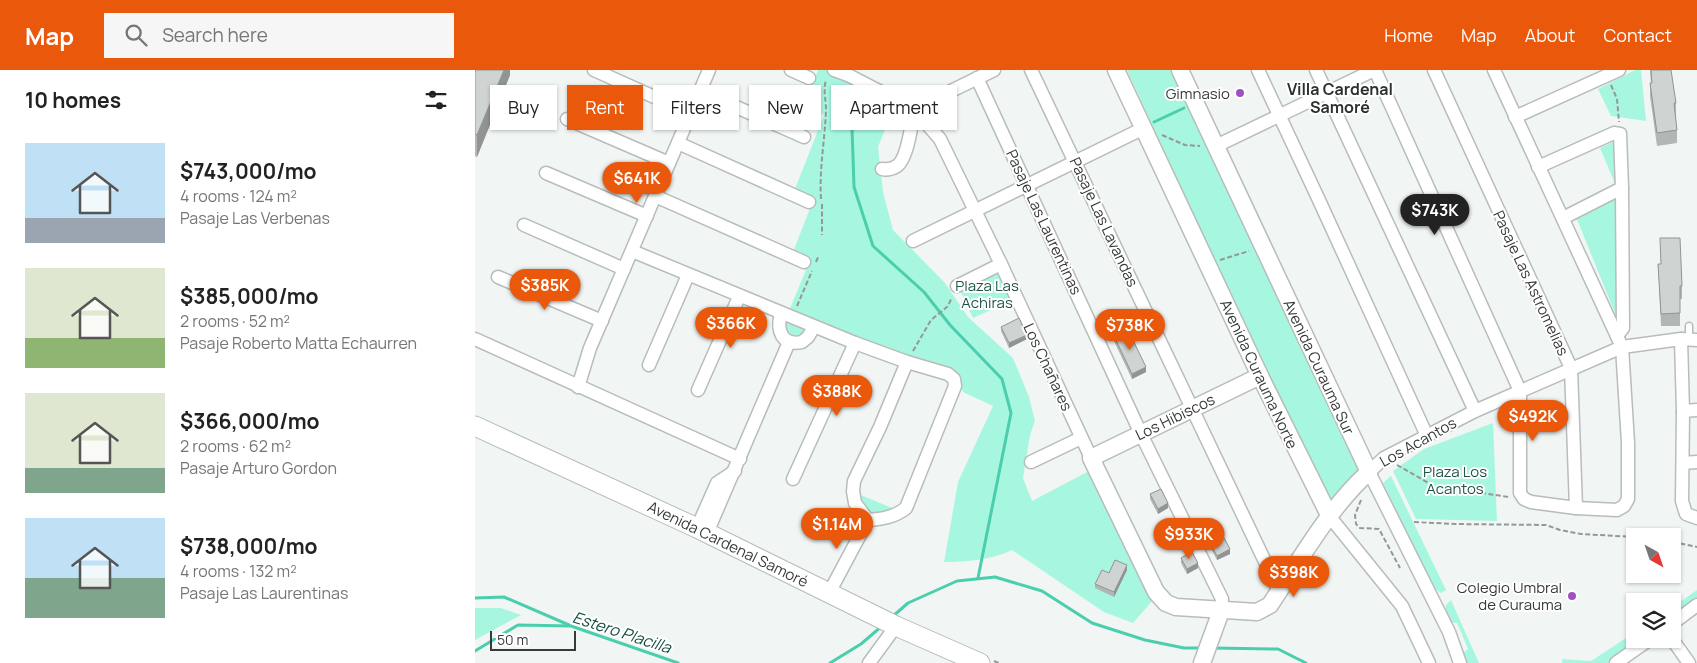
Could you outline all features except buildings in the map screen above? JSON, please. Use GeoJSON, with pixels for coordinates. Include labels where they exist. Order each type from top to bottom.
{"type":"FeatureCollection","features":[{"type":"Feature","properties":{"kind":"main road","name":"Avenida Cardenal Samoré"},"geometry":{"type":"LineString","coordinates":[[475,426],[702,531],[896,626],[980,663]]}},
{"type":"Feature","properties":{"kind":"street"},"geometry":{"type":"LineString","coordinates":[[594,70],[653,96]]}},
{"type":"Feature","properties":{"kind":"street"},"geometry":{"type":"LineString","coordinates":[[703,85],[709,70]]}},
{"type":"Feature","properties":{"kind":"street"},"geometry":{"type":"LineString","coordinates":[[791,70],[809,78]]}},
{"type":"Feature","properties":{"kind":"street"},"geometry":{"type":"LineString","coordinates":[[850,76],[862,70]]}},
{"type":"Feature","properties":{"kind":"street"},"geometry":{"type":"LineString","coordinates":[[957,88],[994,70]]}},
{"type":"Feature","properties":{"kind":"street","name":"Pasaje Las Lavandas"},"geometry":{"type":"LineString","coordinates":[[1031,70],[1279,591]]}},
{"type":"Feature","properties":{"kind":"street","name":"Avenida Curauma Norte"},"geometry":{"type":"LineString","coordinates":[[1116,70],[1260,376],[1330,517],[1402,606],[1429,663]]}},
{"type":"Feature","properties":{"kind":"street","name":"Avenida Curauma Sur"},"geometry":{"type":"LineString","coordinates":[[1181,70],[1369,472],[1449,632],[1460,663]]}},
{"type":"Feature","properties":{"kind":"street"},"geometry":{"type":"LineString","coordinates":[[1257,70],[1427,436]]}},
{"type":"Feature","properties":{"kind":"street"},"geometry":{"type":"LineString","coordinates":[[1316,70],[1475,411]]}},
{"type":"Feature","properties":{"kind":"street"},"geometry":{"type":"LineString","coordinates":[[1216,146],[1375,70],[1520,391],[1520,493],[1524,499],[1531,502],[1576,508],[1617,510],[1625,506],[1628,498],[1628,443],[1619,341],[1494,70]]}},
{"type":"Feature","properties":{"kind":"street","name":"Pasaje Las Astromelias"},"geometry":{"type":"LineString","coordinates":[[1434,70],[1571,368],[1576,508]]}},
{"type":"Feature","properties":{"kind":"street"},"geometry":{"type":"LineString","coordinates":[[1515,117],[1613,73]]}},
{"type":"Feature","properties":{"kind":"street","name":"Los Chañares"},"geometry":{"type":"LineString","coordinates":[[830,74],[850,76],[867,85]]}},
{"type":"Feature","properties":{"kind":"street","name":"Pasaje Las Laurentinas"},"geometry":{"type":"LineString","coordinates":[[977,78],[1028,185],[1141,434],[1222,599],[1221,611]]}},
{"type":"Feature","properties":{"kind":"street"},"geometry":{"type":"LineString","coordinates":[[739,108],[804,137]]}},
{"type":"Feature","properties":{"kind":"street"},"geometry":{"type":"LineString","coordinates":[[913,242],[1144,128]]}},
{"type":"Feature","properties":{"kind":"street"},"geometry":{"type":"LineString","coordinates":[[592,130],[669,163]]}},
{"type":"Feature","properties":{"kind":"street"},"geometry":{"type":"LineString","coordinates":[[578,387],[590,348],[683,130]]}},
{"type":"Feature","properties":{"kind":"street"},"geometry":{"type":"LineString","coordinates":[[882,169],[889,170],[898,165],[903,157],[910,130]]}},
{"type":"Feature","properties":{"kind":"street","name":"Los Chañares"},"geometry":{"type":"LineString","coordinates":[[932,130],[940,139],[1001,264],[1081,438],[1156,592],[1166,604],[1176,607],[1221,611]]}},
{"type":"Feature","properties":{"kind":"street"},"geometry":{"type":"LineString","coordinates":[[1538,166],[1613,133],[1620,134],[1623,328],[1619,341]]}},
{"type":"Feature","properties":{"kind":"street"},"geometry":{"type":"LineString","coordinates":[[677,143],[809,202]]}},
{"type":"Feature","properties":{"kind":"street"},"geometry":{"type":"LineString","coordinates":[[546,174],[647,216]]}},
{"type":"Feature","properties":{"kind":"street"},"geometry":{"type":"LineString","coordinates":[[1563,218],[1622,188]]}},
{"type":"Feature","properties":{"kind":"street"},"geometry":{"type":"LineString","coordinates":[[655,196],[804,262]]}},
{"type":"Feature","properties":{"kind":"street"},"geometry":{"type":"LineString","coordinates":[[524,225],[624,268]]}},
{"type":"Feature","properties":{"kind":"street"},"geometry":{"type":"LineString","coordinates":[[631,252],[814,327],[907,362],[948,374],[954,379],[955,386],[906,508],[885,519],[868,520]]}},
{"type":"Feature","properties":{"kind":"street"},"geometry":{"type":"LineString","coordinates":[[957,286],[1001,264]]}},
{"type":"Feature","properties":{"kind":"street"},"geometry":{"type":"LineString","coordinates":[[649,365],[688,275]]}},
{"type":"Feature","properties":{"kind":"street"},"geometry":{"type":"LineString","coordinates":[[498,277],[602,321]]}},
{"type":"Feature","properties":{"kind":"street"},"geometry":{"type":"LineString","coordinates":[[698,390],[739,297]]}},
{"type":"Feature","properties":{"kind":"street"},"geometry":{"type":"LineString","coordinates":[[787,315],[779,322],[783,338],[789,342],[802,342],[808,337],[814,327]]}},
{"type":"Feature","properties":{"kind":"street"},"geometry":{"type":"LineString","coordinates":[[475,339],[740,459]]}},
{"type":"Feature","properties":{"kind":"street"},"geometry":{"type":"LineString","coordinates":[[1689,339],[1683,411],[1683,508],[1686,514],[1697,518]]}},
{"type":"Feature","properties":{"kind":"street","name":"Los Acantos"},"geometry":{"type":"LineString","coordinates":[[1221,611],[1257,612],[1270,605],[1353,486],[1384,458],[1475,411],[1571,368],[1619,341],[1689,339]]}},
{"type":"Feature","properties":{"kind":"street"},"geometry":{"type":"LineString","coordinates":[[702,531],[717,483],[735,471],[789,342]]}},
{"type":"Feature","properties":{"kind":"street"},"geometry":{"type":"LineString","coordinates":[[793,479],[855,343]]}},
{"type":"Feature","properties":{"kind":"street"},"geometry":{"type":"LineString","coordinates":[[868,520],[855,503],[854,482],[880,427],[907,362]]}},
{"type":"Feature","properties":{"kind":"street","name":"Los Hibiscos"},"geometry":{"type":"LineString","coordinates":[[1091,458],[1260,376]]}},
{"type":"Feature","properties":{"kind":"street"},"geometry":{"type":"LineString","coordinates":[[1683,411],[1697,410]]}},
{"type":"Feature","properties":{"kind":"street"},"geometry":{"type":"LineString","coordinates":[[1031,462],[1081,438]]}},
{"type":"Feature","properties":{"kind":"street"},"geometry":{"type":"LineString","coordinates":[[1683,463],[1697,462]]}},
{"type":"Feature","properties":{"kind":"street"},"geometry":{"type":"LineString","coordinates":[[829,593],[868,520]]}},
{"type":"Feature","properties":{"kind":"street"},"geometry":{"type":"LineString","coordinates":[[1681,617],[1697,605]]}},
{"type":"Feature","properties":{"kind":"street"},"geometry":{"type":"LineString","coordinates":[[1203,663],[1221,611]]}},
{"type":"Feature","properties":{"kind":"street"},"geometry":{"type":"LineString","coordinates":[[869,663],[896,626]]}},
{"type":"Feature","properties":{"kind":"street"},"geometry":{"type":"LineString","coordinates":[[1616,663],[1637,648]]}},
{"type":"Feature","properties":{"kind":"street"},"geometry":{"type":"LineString","coordinates":[[1678,648],[1689,663]]}},
{"type":"Feature","properties":{"kind":"lane"},"geometry":{"type":"LineString","coordinates":[[1689,326],[1689,339]]}},
{"type":"Feature","properties":{"kind":"path"},"geometry":{"type":"LineString","coordinates":[[1613,73],[1620,134]]}},
{"type":"Feature","properties":{"kind":"path"},"geometry":{"type":"LineString","coordinates":[[822,235],[820,177],[826,110],[824,85],[830,74]]}},
{"type":"Feature","properties":{"kind":"path"},"geometry":{"type":"LineString","coordinates":[[1144,128],[1185,145],[1216,146]]}},
{"type":"Feature","properties":{"kind":"path"},"geometry":{"type":"LineString","coordinates":[[1207,264],[1263,246]]}},
{"type":"Feature","properties":{"kind":"path"},"geometry":{"type":"LineString","coordinates":[[787,315],[819,255]]}},
{"type":"Feature","properties":{"kind":"path"},"geometry":{"type":"LineString","coordinates":[[907,362],[931,320],[949,306]]}},
{"type":"Feature","properties":{"kind":"path"},"geometry":{"type":"LineString","coordinates":[[1384,458],[1434,486],[1524,499]]}},
{"type":"Feature","properties":{"kind":"path"},"geometry":{"type":"LineString","coordinates":[[1363,493],[1355,515],[1355,523],[1360,528],[1379,529],[1400,568]]}},
{"type":"Feature","properties":{"kind":"path"},"geometry":{"type":"LineString","coordinates":[[1415,522],[1546,524],[1560,530],[1581,534],[1626,536]]}},
{"type":"Feature","properties":{"kind":"path"},"geometry":{"type":"LineString","coordinates":[[1681,544],[1697,547]]}},
{"type":"Feature","properties":{"kind":"green space"},"geometry":{"type":"Polygon","coordinates":[[[818,70],[830,70],[860,85],[831,85],[831,130],[885,130],[878,147],[883,192],[893,230],[945,283],[968,317],[1013,358],[1029,397],[1035,421],[1030,435],[1023,478],[1032,501],[1089,471],[1153,600],[1133,623],[1104,612],[1012,550],[979,560],[944,562],[958,482],[993,406],[963,392],[956,377],[949,369],[857,340],[789,311],[810,260],[793,252],[814,198],[795,189],[818,130],[821,130],[824,115],[821,114],[821,85],[812,85],[818,70]]]}},
{"type":"Feature","properties":{"kind":"green space"},"geometry":{"type":"Polygon","coordinates":[[[1127,70],[1173,70],[1359,466],[1359,469],[1340,496],[1332,499],[1324,489],[1252,342],[1127,70]]]}},
{"type":"Feature","properties":{"kind":"green space"},"geometry":{"type":"Polygon","coordinates":[[[1635,70],[1641,70],[1646,121],[1611,116],[1598,89],[1635,70]]]}},
{"type":"Feature","properties":{"kind":"green space"},"geometry":{"type":"Polygon","coordinates":[[[1613,142],[1616,144],[1616,186],[1600,148],[1613,142]]]}},
{"type":"Feature","properties":{"kind":"green space"},"geometry":{"type":"Polygon","coordinates":[[[1616,196],[1619,323],[1576,217],[1616,196]]]}},
{"type":"Feature","properties":{"kind":"green space","name":"Plaza Las Achiras"},"geometry":{"type":"Polygon","coordinates":[[[1000,268],[1015,299],[973,318],[959,288],[1000,268]]]}},
{"type":"Feature","properties":{"kind":"green space"},"geometry":{"type":"Polygon","coordinates":[[[781,313],[814,327],[808,337],[789,342],[781,313]]]}},
{"type":"Feature","properties":{"kind":"green space","name":"Plaza Los Acantos"},"geometry":{"type":"Polygon","coordinates":[[[1493,423],[1497,521],[1416,519],[1393,471],[1424,449],[1493,423]]]}},
{"type":"Feature","properties":{"kind":"green space"},"geometry":{"type":"Polygon","coordinates":[[[1391,476],[1446,590],[1441,593],[1434,588],[1383,483],[1391,476]]]}},
{"type":"Feature","properties":{"kind":"green space"},"geometry":{"type":"Polygon","coordinates":[[[856,493],[897,510],[870,516],[856,493]]]}},
{"type":"Feature","properties":{"kind":"green space"},"geometry":{"type":"Polygon","coordinates":[[[1697,590],[1697,599],[1681,610],[1681,601],[1697,590]]]}},
{"type":"Feature","properties":{"kind":"green space"},"geometry":{"type":"Polygon","coordinates":[[[1451,600],[1479,663],[1467,663],[1463,653],[1468,649],[1457,623],[1450,622],[1446,612],[1446,605],[1451,600]]]}},
{"type":"Feature","properties":{"kind":"green space"},"geometry":{"type":"Polygon","coordinates":[[[475,608],[501,608],[521,615],[475,640],[475,608]]]}},
{"type":"Feature","properties":{"kind":"green space"},"geometry":{"type":"Polygon","coordinates":[[[1626,638],[1626,648],[1628,648],[1607,663],[1562,663],[1562,659],[1591,661],[1626,638]]]}},
{"type":"Feature","properties":{"kind":"waterway"},"geometry":{"type":"LineString","coordinates":[[1154,122],[1184,108]]}},
{"type":"Feature","properties":{"kind":"waterway"},"geometry":{"type":"LineString","coordinates":[[852,130],[854,187],[873,246],[924,292],[950,325],[1002,379],[1011,413],[978,578]]}},
{"type":"Feature","properties":{"kind":"waterway","name":"Estero Placilla"},"geometry":{"type":"LineString","coordinates":[[892,617],[908,603],[957,581],[995,577],[1042,591],[1092,623],[1145,640],[1184,648],[1201,648]]}},
{"type":"Feature","properties":{"kind":"waterway"},"geometry":{"type":"LineString","coordinates":[[475,598],[504,597],[569,625]]}},
{"type":"Feature","properties":{"kind":"waterway","name":"Estero Placilla"},"geometry":{"type":"LineString","coordinates":[[475,651],[518,625],[571,626],[678,663]]}},
{"type":"Feature","properties":{"kind":"waterway","name":"Estero Placilla"},"geometry":{"type":"LineString","coordinates":[[830,663],[861,644],[882,626]]}},
{"type":"Feature","properties":{"kind":"waterway","name":"Estero Placilla"},"geometry":{"type":"LineString","coordinates":[[1212,648],[1278,649],[1306,663]]}},
{"type":"Feature","properties":{"kind":"place","name":"Gimnasio"},"geometry":{"type":"Point","coordinates":[1240,93]}},
{"type":"Feature","properties":{"kind":"place","name":"Colegio Umbral de Curauma"},"geometry":{"type":"Point","coordinates":[1572,596]}},
{"type":"Feature","properties":{"kind":"district","name":"Villa Cardenal Samoré"},"geometry":{"type":"Point","coordinates":[1340,98]}}]}
